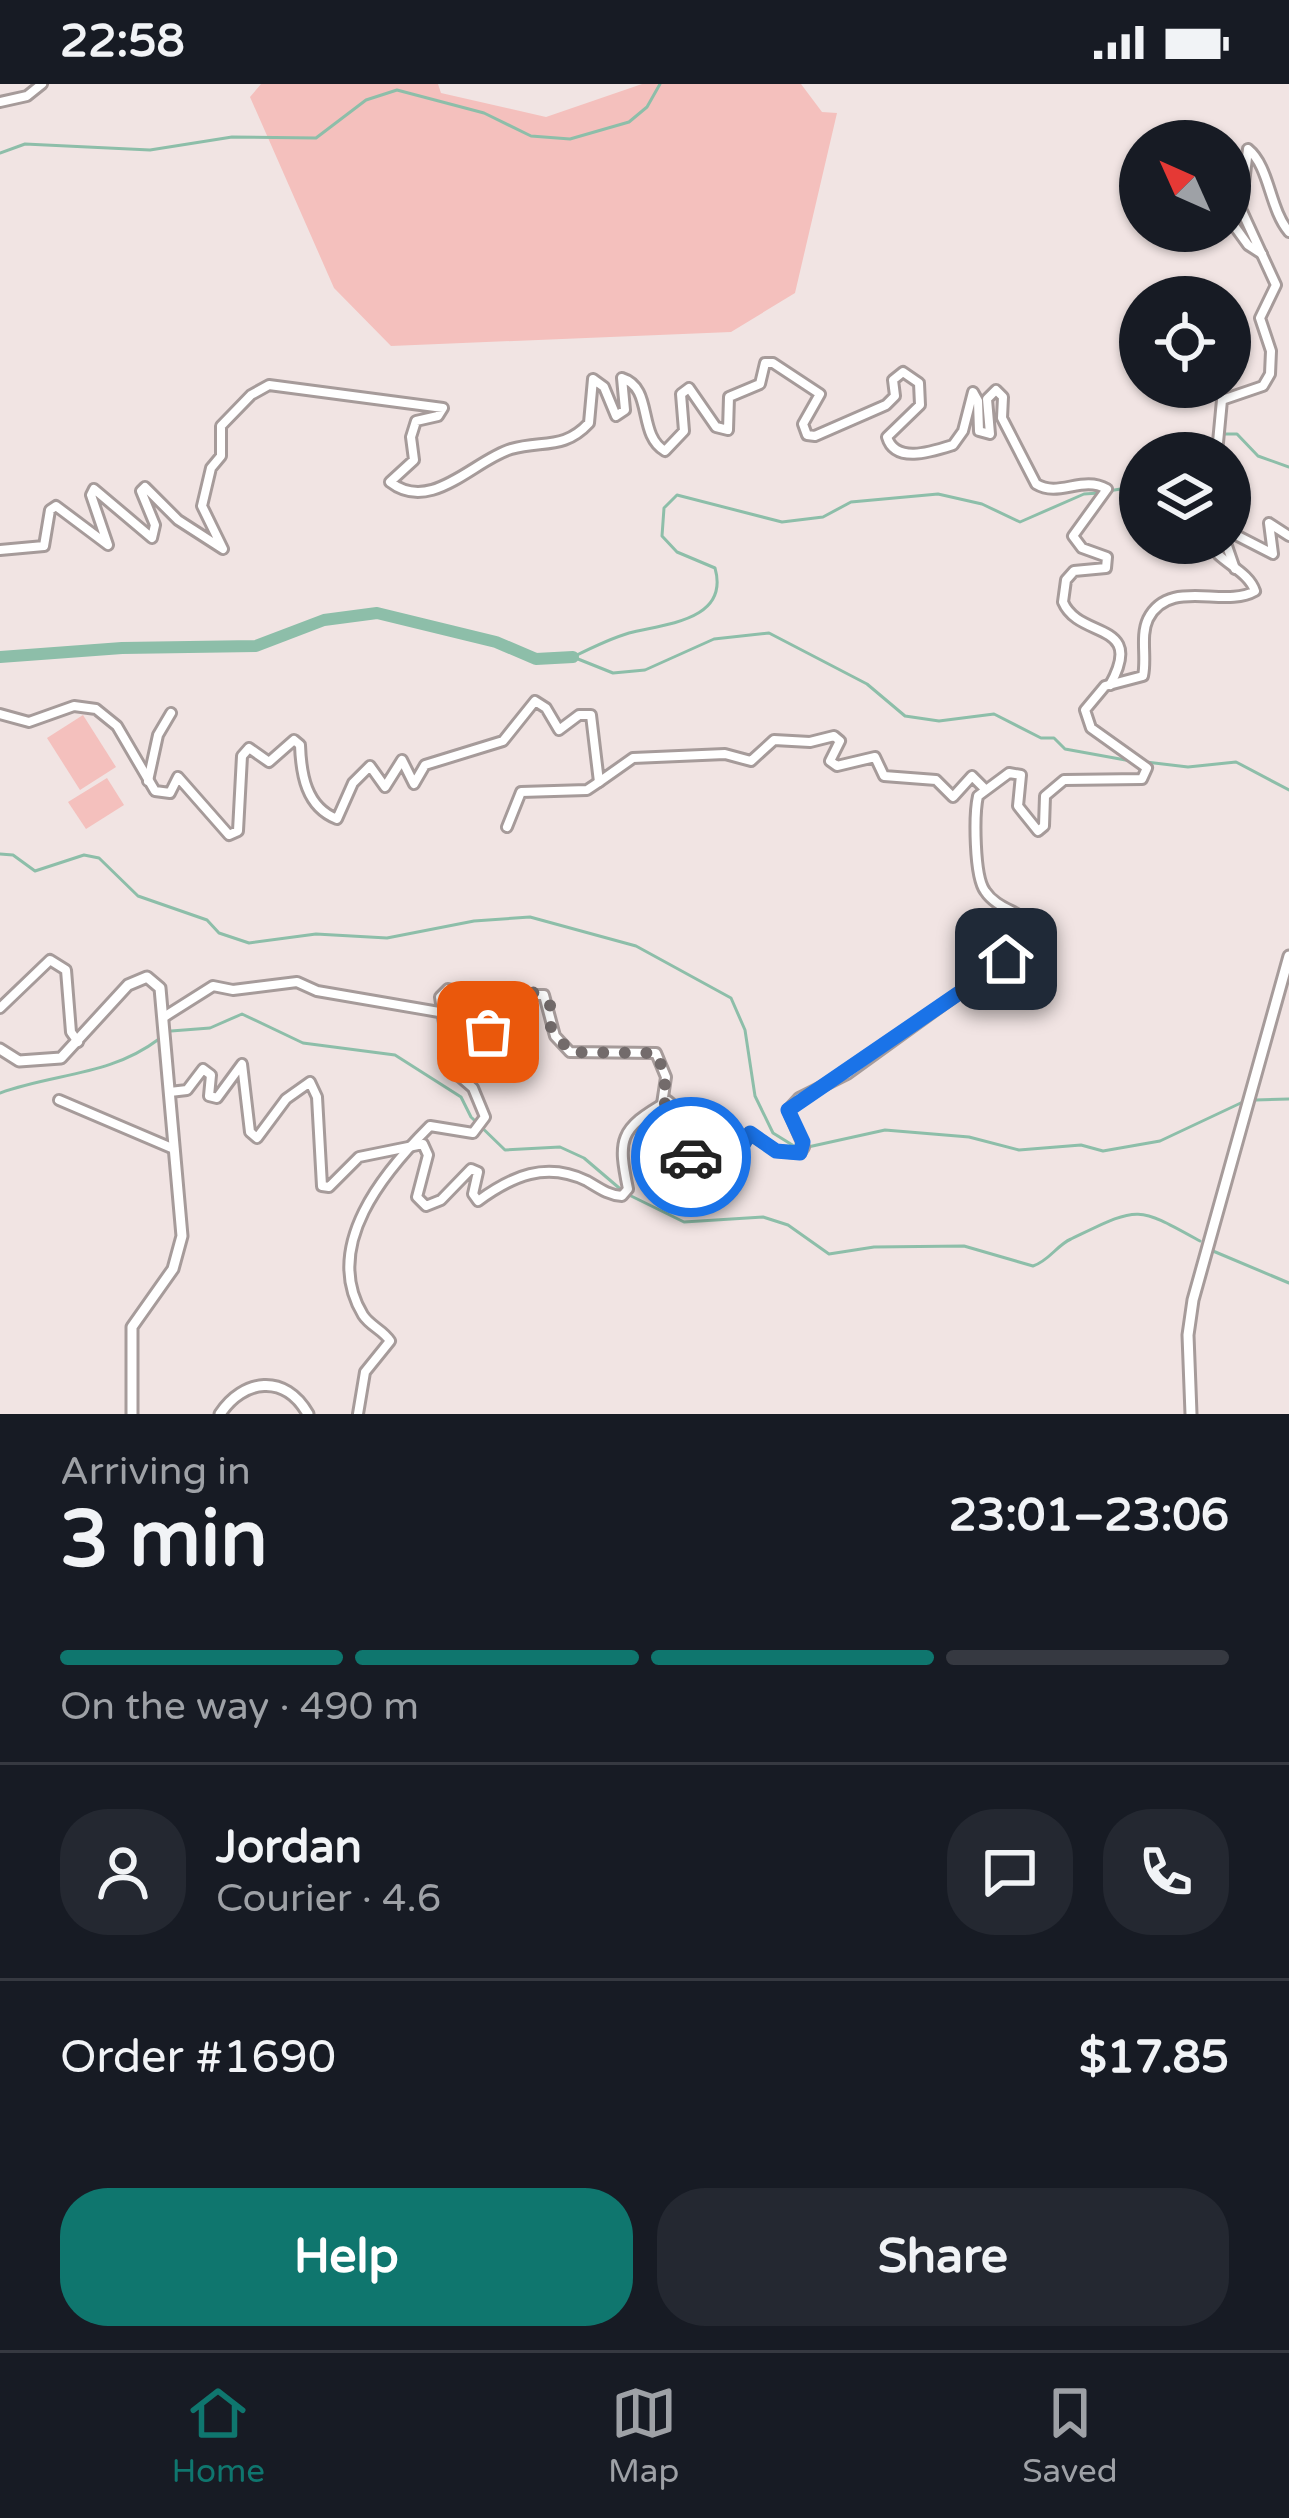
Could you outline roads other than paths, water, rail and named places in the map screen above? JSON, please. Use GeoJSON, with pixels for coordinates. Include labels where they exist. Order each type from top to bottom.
{"type":"FeatureCollection","features":[{"type":"Feature","properties":{"kind":"main road"},"geometry":{"type":"LineString","coordinates":[[1192,1414],[1188,1335],[1193,1300],[1289,956]]}},
{"type":"Feature","properties":{"kind":"main road"},"geometry":{"type":"LineString","coordinates":[[0,1049],[20,1061],[54,1061],[135,981],[154,980],[164,1017],[181,1244],[173,1269],[132,1327],[131,1414]]}},
{"type":"Feature","properties":{"kind":"main road"},"geometry":{"type":"LineString","coordinates":[[220,1414],[240,1389],[263,1384],[285,1388],[308,1414]]}},
{"type":"Feature","properties":{"kind":"street"},"geometry":{"type":"LineString","coordinates":[[0,102],[27,96],[43,84]]}},
{"type":"Feature","properties":{"kind":"street"},"geometry":{"type":"LineString","coordinates":[[1219,432],[1222,400],[1258,388],[1270,374],[1271,351],[1260,318],[1276,285],[1241,209],[1248,148],[1261,165],[1272,202],[1289,232]]}},
{"type":"Feature","properties":{"kind":"street"},"geometry":{"type":"LineString","coordinates":[[1251,247],[1263,254]]}},
{"type":"Feature","properties":{"kind":"street"},"geometry":{"type":"LineString","coordinates":[[0,550],[44,547],[50,510],[56,506],[108,545],[91,495],[94,489],[152,538],[155,525],[141,491],[145,487],[221,550],[225,545],[202,506],[211,468],[221,455],[224,420],[269,385],[442,408],[441,415],[416,422],[411,437],[414,460],[390,482],[432,489],[469,475],[506,450],[572,440],[589,423],[593,379],[604,387],[616,416],[625,410],[622,378],[631,381],[644,400],[648,429],[665,452],[684,431],[683,390],[693,391],[716,427],[728,430],[726,403],[760,384],[765,363],[820,394],[803,424],[807,435],[815,436],[886,406],[895,396],[897,374],[912,376],[919,383],[920,405],[887,437],[902,454],[953,445],[963,431],[973,392],[979,430],[990,434],[987,399],[996,390],[1003,397],[1003,418],[1036,484],[1053,490],[1084,481],[1107,489],[1073,536],[1082,548],[1107,556],[1106,568],[1074,571],[1066,580],[1064,602],[1076,619],[1106,630],[1119,645],[1120,662],[1110,685]]}},
{"type":"Feature","properties":{"kind":"street"},"geometry":{"type":"LineString","coordinates":[[1251,543],[1273,554],[1269,524],[1274,522],[1289,536]]}},
{"type":"Feature","properties":{"kind":"street"},"geometry":{"type":"LineString","coordinates":[[662,1103],[674,1104],[700,1183],[715,1192],[750,1133],[776,1151],[800,1153],[803,1142],[788,1110],[799,1098],[847,1074],[962,991],[987,964],[1034,956],[1039,938],[1031,922],[986,895],[980,881],[976,803],[984,788],[1009,772],[1021,775],[1018,806],[1038,831],[1044,826],[1045,796],[1064,780],[1142,779],[1147,768],[1085,719],[1090,700],[1110,685],[1143,676],[1148,618],[1169,600],[1255,591],[1250,578],[1228,564]]}},
{"type":"Feature","properties":{"kind":"street"},"geometry":{"type":"LineString","coordinates":[[1233,564],[1235,571]]}},
{"type":"Feature","properties":{"kind":"street"},"geometry":{"type":"LineString","coordinates":[[0,714],[29,722],[74,706],[110,716],[147,782],[164,796],[178,777],[224,832],[233,834],[238,831],[245,750],[254,748],[269,762],[294,740],[301,745],[300,778],[316,804],[337,819],[353,783],[370,766],[385,787],[402,760],[415,784],[425,765],[512,736],[535,701],[546,708],[559,730],[579,715],[591,715],[599,782]]}},
{"type":"Feature","properties":{"kind":"street"},"geometry":{"type":"LineString","coordinates":[[147,782],[158,735],[171,713]]}},
{"type":"Feature","properties":{"kind":"street"},"geometry":{"type":"LineString","coordinates":[[507,827],[521,792],[586,790],[633,758],[725,754],[751,761],[774,740],[810,742],[834,736],[840,741],[830,761],[837,766],[875,757],[884,776],[936,780],[953,797],[958,798],[973,776],[984,788]]}},
{"type":"Feature","properties":{"kind":"street"},"geometry":{"type":"LineString","coordinates":[[0,1008],[44,962],[54,961],[68,974],[70,1032],[78,1042]]}},
{"type":"Feature","properties":{"kind":"street"},"geometry":{"type":"LineString","coordinates":[[164,1017],[213,986],[233,990],[297,982],[317,991],[439,1012]]}},
{"type":"Feature","properties":{"kind":"street"},"geometry":{"type":"LineString","coordinates":[[170,1092],[187,1090],[203,1070],[212,1075],[209,1096],[217,1098],[242,1064],[250,1132],[257,1138],[286,1099],[314,1084],[325,1187],[359,1157],[406,1145],[423,1144],[429,1150],[417,1193],[421,1205],[441,1199],[471,1169],[478,1172],[473,1194],[478,1202],[507,1180],[546,1171],[561,1171],[622,1196],[628,1189],[619,1149],[662,1103],[666,1077],[656,1053],[570,1052],[551,1028],[550,1004],[544,995],[531,991],[516,995],[488,1032],[476,1026],[466,994],[457,989],[440,997],[451,1069],[473,1088],[484,1118],[472,1133],[430,1126],[406,1145],[376,1186],[358,1231],[351,1282],[362,1313],[390,1341],[365,1372],[358,1414]]}},
{"type":"Feature","properties":{"kind":"street"},"geometry":{"type":"LineString","coordinates":[[59,1100],[103,1114],[175,1150]]}},
{"type":"Feature","properties":{"kind":"waterway"},"geometry":{"type":"LineString","coordinates":[[0,153],[25,144],[150,150],[232,137],[316,138],[366,100],[397,90],[484,113],[531,136],[570,139],[629,122],[647,107],[660,84]]}},
{"type":"Feature","properties":{"kind":"waterway"},"geometry":{"type":"LineString","coordinates":[[1251,449],[1289,467]]}},
{"type":"Feature","properties":{"kind":"waterway"},"geometry":{"type":"LineString","coordinates":[[1108,491],[1119,489]]}},
{"type":"Feature","properties":{"kind":"waterway"},"geometry":{"type":"LineString","coordinates":[[575,656],[622,635],[691,617],[713,599],[715,568],[677,552],[662,536],[664,508],[677,495],[782,522],[823,517],[851,502],[938,494],[982,504],[1020,522],[1084,494],[1099,493]]}},
{"type":"Feature","properties":{"kind":"waterway"},"geometry":{"type":"LineString","coordinates":[[0,657],[122,648],[256,646],[324,620],[377,613],[496,642],[536,659],[573,657]]}},
{"type":"Feature","properties":{"kind":"waterway"},"geometry":{"type":"LineString","coordinates":[[573,657],[613,673],[645,670],[714,639],[769,633],[867,684],[905,716],[939,721],[994,714],[1041,738],[1054,738],[1065,749],[1131,761]]}},
{"type":"Feature","properties":{"kind":"waterway"},"geometry":{"type":"LineString","coordinates":[[1146,762],[1188,767],[1236,762],[1289,790]]}},
{"type":"Feature","properties":{"kind":"waterway"},"geometry":{"type":"LineString","coordinates":[[0,854],[13,855],[35,871],[84,855],[99,858],[138,896],[207,920],[219,933],[249,943],[316,934],[387,938],[474,921],[530,917],[636,946],[731,998],[745,1030],[755,1096],[773,1133],[794,1146]]}},
{"type":"Feature","properties":{"kind":"waterway"},"geometry":{"type":"LineString","coordinates":[[171,1031],[210,1028],[242,1014],[303,1043],[395,1055],[461,1097],[471,1117],[505,1150],[560,1147],[584,1158],[625,1193],[684,1222],[763,1217],[788,1225],[829,1254],[874,1247],[964,1246],[1033,1266],[1071,1239],[1137,1214],[1200,1241]]}},
{"type":"Feature","properties":{"kind":"waterway"},"geometry":{"type":"LineString","coordinates":[[0,1093],[102,1067],[159,1039]]}},
{"type":"Feature","properties":{"kind":"waterway"},"geometry":{"type":"LineString","coordinates":[[1255,1100],[1289,1099]]}},
{"type":"Feature","properties":{"kind":"waterway"},"geometry":{"type":"LineString","coordinates":[[808,1147],[885,1130],[969,1137],[1019,1150],[1081,1145],[1103,1151],[1160,1141],[1245,1101]]}},
{"type":"Feature","properties":{"kind":"waterway"},"geometry":{"type":"LineString","coordinates":[[1213,1251],[1289,1283]]}}]}
